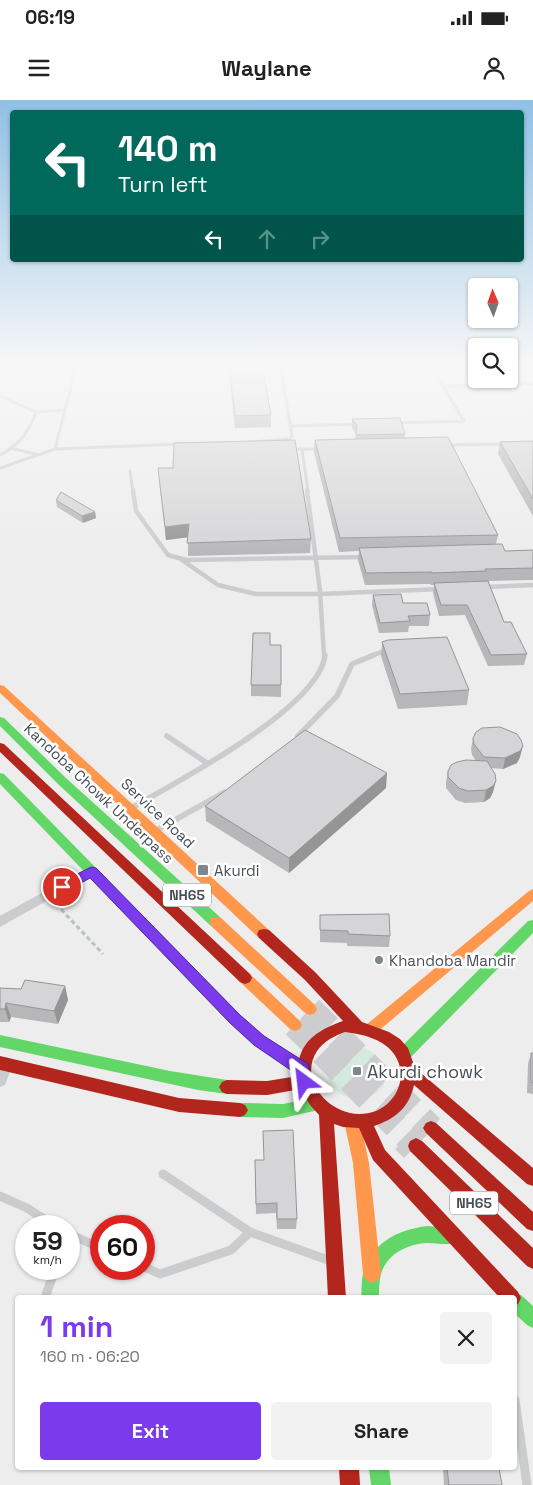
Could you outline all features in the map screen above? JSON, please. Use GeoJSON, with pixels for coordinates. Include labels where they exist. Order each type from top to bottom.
{"type":"FeatureCollection","features":[{"type":"Feature","properties":{"kind":"main road","name":"Service Road"},"geometry":{"type":"LineString","coordinates":[[0,688],[310,976],[357,1026]]}},
{"type":"Feature","properties":{"kind":"main road","name":"Kandoba Chowk Underpass"},"geometry":{"type":"LineString","coordinates":[[0,720],[64,782],[310,1009]]}},
{"type":"Feature","properties":{"kind":"main road","name":"NH65"},"geometry":{"type":"LineString","coordinates":[[0,746],[295,1025]]}},
{"type":"Feature","properties":{"kind":"main road"},"geometry":{"type":"LineString","coordinates":[[2,781],[235,1019],[259,1041],[302,1069]]}},
{"type":"Feature","properties":{"kind":"main road"},"geometry":{"type":"LineString","coordinates":[[371,1029],[533,894]]}},
{"type":"Feature","properties":{"kind":"main road"},"geometry":{"type":"LineString","coordinates":[[403,1055],[523,932],[533,925]]}},
{"type":"Feature","properties":{"kind":"main road"},"geometry":{"type":"LineString","coordinates":[[3,1063],[179,1105],[230,1110],[283,1111],[322,1108],[358,1121],[385,1115],[400,1102],[408,1084],[408,1071],[403,1055],[392,1040],[371,1029],[357,1026],[335,1028],[318,1037],[307,1051],[302,1069],[304,1082],[312,1098],[322,1108],[337,1295]]}},
{"type":"Feature","properties":{"kind":"main road"},"geometry":{"type":"LineString","coordinates":[[0,1041],[45,1049],[186,1082],[232,1087],[274,1087],[304,1082]]}},
{"type":"Feature","properties":{"kind":"main road"},"geometry":{"type":"LineString","coordinates":[[408,1071],[533,1178]]}},
{"type":"Feature","properties":{"kind":"main road"},"geometry":{"type":"LineString","coordinates":[[358,1121],[379,1155],[509,1295]]}},
{"type":"Feature","properties":{"kind":"main road"},"geometry":{"type":"LineString","coordinates":[[358,1121],[372,1274],[370,1295]]}},
{"type":"Feature","properties":{"kind":"main road","name":"NH65"},"geometry":{"type":"LineString","coordinates":[[431,1128],[533,1223]]}},
{"type":"Feature","properties":{"kind":"main road","name":"NH65"},"geometry":{"type":"LineString","coordinates":[[416,1146],[533,1260]]}},
{"type":"Feature","properties":{"kind":"main road"},"geometry":{"type":"LineString","coordinates":[[372,1274],[382,1256],[393,1244],[408,1235],[432,1232],[453,1236]]}},
{"type":"Feature","properties":{"kind":"main road"},"geometry":{"type":"LineString","coordinates":[[517,1303],[533,1319]]}},
{"type":"Feature","properties":{"kind":"main road"},"geometry":{"type":"LineString","coordinates":[[349,1470],[350,1485]]}},
{"type":"Feature","properties":{"kind":"main road"},"geometry":{"type":"LineString","coordinates":[[379,1470],[380,1485]]}},
{"type":"Feature","properties":{"kind":"street"},"geometry":{"type":"LineString","coordinates":[[0,922],[91,871]]}},
{"type":"Feature","properties":{"kind":"street"},"geometry":{"type":"LineString","coordinates":[[0,1080],[3,1063]]}},
{"type":"Feature","properties":{"kind":"lane"},"geometry":{"type":"LineString","coordinates":[[0,455],[14,449],[30,428]]}},
{"type":"Feature","properties":{"kind":"lane"},"geometry":{"type":"LineString","coordinates":[[55,449],[60,428]]}},
{"type":"Feature","properties":{"kind":"lane"},"geometry":{"type":"LineString","coordinates":[[242,442],[290,439],[292,436],[290,428]]}},
{"type":"Feature","properties":{"kind":"lane"},"geometry":{"type":"LineString","coordinates":[[436,446],[514,443]]}},
{"type":"Feature","properties":{"kind":"lane"},"geometry":{"type":"LineString","coordinates":[[0,468],[55,449],[183,444]]}},
{"type":"Feature","properties":{"kind":"lane"},"geometry":{"type":"LineString","coordinates":[[292,449],[330,448]]}},
{"type":"Feature","properties":{"kind":"lane"},"geometry":{"type":"LineString","coordinates":[[14,449],[38,455]]}},
{"type":"Feature","properties":{"kind":"lane"},"geometry":{"type":"LineString","coordinates":[[131,808],[235,746],[286,708],[312,682],[323,665],[324,638],[317,558],[302,449]]}},
{"type":"Feature","properties":{"kind":"lane"},"geometry":{"type":"LineString","coordinates":[[130,471],[136,511],[168,555],[181,559],[218,584],[246,593],[273,595],[446,589]]}},
{"type":"Feature","properties":{"kind":"lane"},"geometry":{"type":"LineString","coordinates":[[181,559],[376,556]]}},
{"type":"Feature","properties":{"kind":"lane"},"geometry":{"type":"LineString","coordinates":[[475,587],[533,585]]}},
{"type":"Feature","properties":{"kind":"lane"},"geometry":{"type":"LineString","coordinates":[[290,743],[327,709],[337,696],[352,664],[380,652],[396,649]]}},
{"type":"Feature","properties":{"kind":"lane"},"geometry":{"type":"LineString","coordinates":[[167,736],[207,763]]}},
{"type":"Feature","properties":{"kind":"lane"},"geometry":{"type":"LineString","coordinates":[[155,831],[230,789]]}},
{"type":"Feature","properties":{"kind":"lane"},"geometry":{"type":"LineString","coordinates":[[163,1174],[250,1232],[334,1263]]}},
{"type":"Feature","properties":{"kind":"lane"},"geometry":{"type":"LineString","coordinates":[[0,1196],[38,1215]]}},
{"type":"Feature","properties":{"kind":"lane"},"geometry":{"type":"LineString","coordinates":[[155,1272],[160,1274],[231,1250],[250,1232]]}},
{"type":"Feature","properties":{"kind":"lane"},"geometry":{"type":"LineString","coordinates":[[46,1295],[51,1280]]}},
{"type":"Feature","properties":{"kind":"lane"},"geometry":{"type":"LineString","coordinates":[[517,1414],[527,1485]]}},
{"type":"Feature","properties":{"kind":"path"},"geometry":{"type":"LineString","coordinates":[[48,896],[102,954]]}},
{"type":"Feature","properties":{"kind":"green space"},"geometry":{"type":"Polygon","coordinates":[[[350,1046],[362,1047],[371,1052],[384,1067],[386,1076],[384,1084],[378,1092],[368,1097],[355,1099],[343,1096],[334,1089],[329,1080],[327,1070],[329,1060],[337,1052],[350,1046]]]}},
{"type":"Feature","properties":{"kind":"building"},"geometry":{"type":"Polygon","coordinates":[[[357,428],[403,428],[405,434],[356,435],[357,428]]]}},
{"type":"Feature","properties":{"kind":"building"},"geometry":{"type":"Polygon","coordinates":[[[448,437],[498,535],[340,538],[315,440],[448,437]]]}},
{"type":"Feature","properties":{"kind":"building"},"geometry":{"type":"Polygon","coordinates":[[[295,440],[311,539],[187,543],[189,524],[165,527],[158,468],[173,468],[174,443],[295,440]]]}},
{"type":"Feature","properties":{"kind":"building"},"geometry":{"type":"Polygon","coordinates":[[[533,441],[533,499],[500,442],[533,441]]]}},
{"type":"Feature","properties":{"kind":"building"},"geometry":{"type":"Polygon","coordinates":[[[61,492],[95,512],[82,516],[56,500],[61,492]]]}},
{"type":"Feature","properties":{"kind":"building"},"geometry":{"type":"Polygon","coordinates":[[[502,544],[505,551],[533,550],[533,568],[432,573],[366,573],[359,548],[502,544]]]}},
{"type":"Feature","properties":{"kind":"building"},"geometry":{"type":"Polygon","coordinates":[[[488,581],[504,622],[511,622],[527,654],[491,655],[467,605],[441,605],[434,583],[488,581]]]}},
{"type":"Feature","properties":{"kind":"building"},"geometry":{"type":"Polygon","coordinates":[[[401,594],[403,603],[427,603],[430,615],[408,616],[410,621],[380,623],[373,595],[401,594]]]}},
{"type":"Feature","properties":{"kind":"building"},"geometry":{"type":"Polygon","coordinates":[[[253,633],[270,633],[270,645],[281,645],[281,685],[251,685],[253,633]]]}},
{"type":"Feature","properties":{"kind":"building"},"geometry":{"type":"Polygon","coordinates":[[[447,637],[469,690],[400,694],[382,642],[388,640],[447,637]]]}},
{"type":"Feature","properties":{"kind":"building"},"geometry":{"type":"Polygon","coordinates":[[[500,727],[517,734],[523,746],[520,751],[505,758],[484,757],[474,744],[473,738],[476,732],[482,728],[500,727]]]}},
{"type":"Feature","properties":{"kind":"building"},"geometry":{"type":"Polygon","coordinates":[[[305,730],[387,773],[289,858],[205,806],[305,730]]]}},
{"type":"Feature","properties":{"kind":"building"},"geometry":{"type":"Polygon","coordinates":[[[466,760],[487,761],[495,774],[496,781],[493,786],[486,790],[468,791],[459,788],[448,777],[448,771],[451,765],[466,760]]]}},
{"type":"Feature","properties":{"kind":"building"},"geometry":{"type":"Polygon","coordinates":[[[389,914],[390,936],[348,934],[348,931],[320,930],[320,915],[389,914]]]}},
{"type":"Feature","properties":{"kind":"building"},"geometry":{"type":"Polygon","coordinates":[[[25,980],[65,986],[54,1011],[6,1003],[5,1009],[0,1009],[0,988],[21,989],[25,980]]]}},
{"type":"Feature","properties":{"kind":"building"},"geometry":{"type":"Polygon","coordinates":[[[531,1053],[533,1053],[533,1083],[531,1082],[531,1053]]]}},
{"type":"Feature","properties":{"kind":"building"},"geometry":{"type":"Polygon","coordinates":[[[293,1130],[297,1219],[277,1219],[277,1203],[256,1204],[255,1160],[264,1160],[263,1131],[293,1130]]]}},
{"type":"Feature","properties":{"kind":"building"},"geometry":{"type":"Polygon","coordinates":[[[447,1470],[499,1470],[502,1485],[449,1485],[447,1470]]]}},
{"type":"Feature","properties":{"kind":"tunnel"},"geometry":{"type":"LineString","coordinates":[[310,1009],[431,1128]]}},
{"type":"Feature","properties":{"kind":"tunnel"},"geometry":{"type":"LineString","coordinates":[[295,1025],[416,1146]]}},
{"type":"Feature","properties":{"kind":"traffic: fast"},"geometry":{"type":"LineString","coordinates":[[0,720],[63,782],[216,922]]}},
{"type":"Feature","properties":{"kind":"traffic: fast"},"geometry":{"type":"LineString","coordinates":[[0,777],[235,1019],[259,1041],[302,1069]]}},
{"type":"Feature","properties":{"kind":"traffic: fast"},"geometry":{"type":"LineString","coordinates":[[403,1055],[533,925]]}},
{"type":"Feature","properties":{"kind":"traffic: fast"},"geometry":{"type":"LineString","coordinates":[[0,1041],[170,1078],[227,1087]]}},
{"type":"Feature","properties":{"kind":"traffic: fast"},"geometry":{"type":"LineString","coordinates":[[240,1110],[283,1111],[318,1104]]}},
{"type":"Feature","properties":{"kind":"traffic: fast"},"geometry":{"type":"LineString","coordinates":[[370,1295],[371,1277],[377,1262],[393,1244],[415,1236],[452,1236]]}},
{"type":"Feature","properties":{"kind":"traffic: fast"},"geometry":{"type":"LineString","coordinates":[[517,1303],[533,1319]]}},
{"type":"Feature","properties":{"kind":"traffic: fast"},"geometry":{"type":"LineString","coordinates":[[379,1470],[381,1485]]}},
{"type":"Feature","properties":{"kind":"traffic: slow"},"geometry":{"type":"LineString","coordinates":[[0,688],[264,934]]}},
{"type":"Feature","properties":{"kind":"traffic: slow"},"geometry":{"type":"LineString","coordinates":[[371,1029],[533,894]]}},
{"type":"Feature","properties":{"kind":"traffic: slow"},"geometry":{"type":"LineString","coordinates":[[216,922],[310,1009]]}},
{"type":"Feature","properties":{"kind":"traffic: slow"},"geometry":{"type":"LineString","coordinates":[[245,978],[295,1025]]}},
{"type":"Feature","properties":{"kind":"traffic: slow"},"geometry":{"type":"LineString","coordinates":[[352,1121],[361,1163],[372,1274]]}},
{"type":"Feature","properties":{"kind":"traffic: jam"},"geometry":{"type":"LineString","coordinates":[[0,746],[245,978]]}},
{"type":"Feature","properties":{"kind":"traffic: jam"},"geometry":{"type":"LineString","coordinates":[[264,934],[310,976],[357,1026]]}},
{"type":"Feature","properties":{"kind":"traffic: jam"},"geometry":{"type":"LineString","coordinates":[[345,1026],[359,1027],[384,1036],[402,1053],[407,1064],[408,1077],[405,1092],[400,1102],[393,1109],[375,1119],[353,1121],[333,1116],[323,1109],[309,1090],[305,1068],[312,1046],[323,1035],[345,1026]]}},
{"type":"Feature","properties":{"kind":"traffic: jam"},"geometry":{"type":"LineString","coordinates":[[0,1063],[179,1105],[240,1110]]}},
{"type":"Feature","properties":{"kind":"traffic: jam"},"geometry":{"type":"LineString","coordinates":[[408,1071],[533,1178]]}},
{"type":"Feature","properties":{"kind":"traffic: jam"},"geometry":{"type":"LineString","coordinates":[[227,1087],[267,1088],[304,1082]]}},
{"type":"Feature","properties":{"kind":"traffic: jam"},"geometry":{"type":"LineString","coordinates":[[326,1111],[337,1295]]}},
{"type":"Feature","properties":{"kind":"traffic: jam"},"geometry":{"type":"LineString","coordinates":[[364,1121],[379,1155],[509,1295]]}},
{"type":"Feature","properties":{"kind":"traffic: jam"},"geometry":{"type":"LineString","coordinates":[[431,1128],[533,1223]]}},
{"type":"Feature","properties":{"kind":"traffic: jam"},"geometry":{"type":"LineString","coordinates":[[416,1146],[533,1260]]}},
{"type":"Feature","properties":{"kind":"traffic: jam"},"geometry":{"type":"LineString","coordinates":[[349,1470],[350,1485]]}},
{"type":"Feature","properties":{"kind":"place","name":"Akurdi"},"geometry":{"type":"Point","coordinates":[203,870]}},
{"type":"Feature","properties":{"kind":"place","name":"Khandoba Mandir"},"geometry":{"type":"Point","coordinates":[379,960]}},
{"type":"Feature","properties":{"kind":"place","name":"Akurdi chowk"},"geometry":{"type":"Point","coordinates":[357,1071]}},
{"type":"Feature","properties":{"kind":"route"},"geometry":{"type":"LineString","coordinates":[[62,887],[91,871],[235,1019],[259,1041],[302,1069],[304,1082]]}}]}
